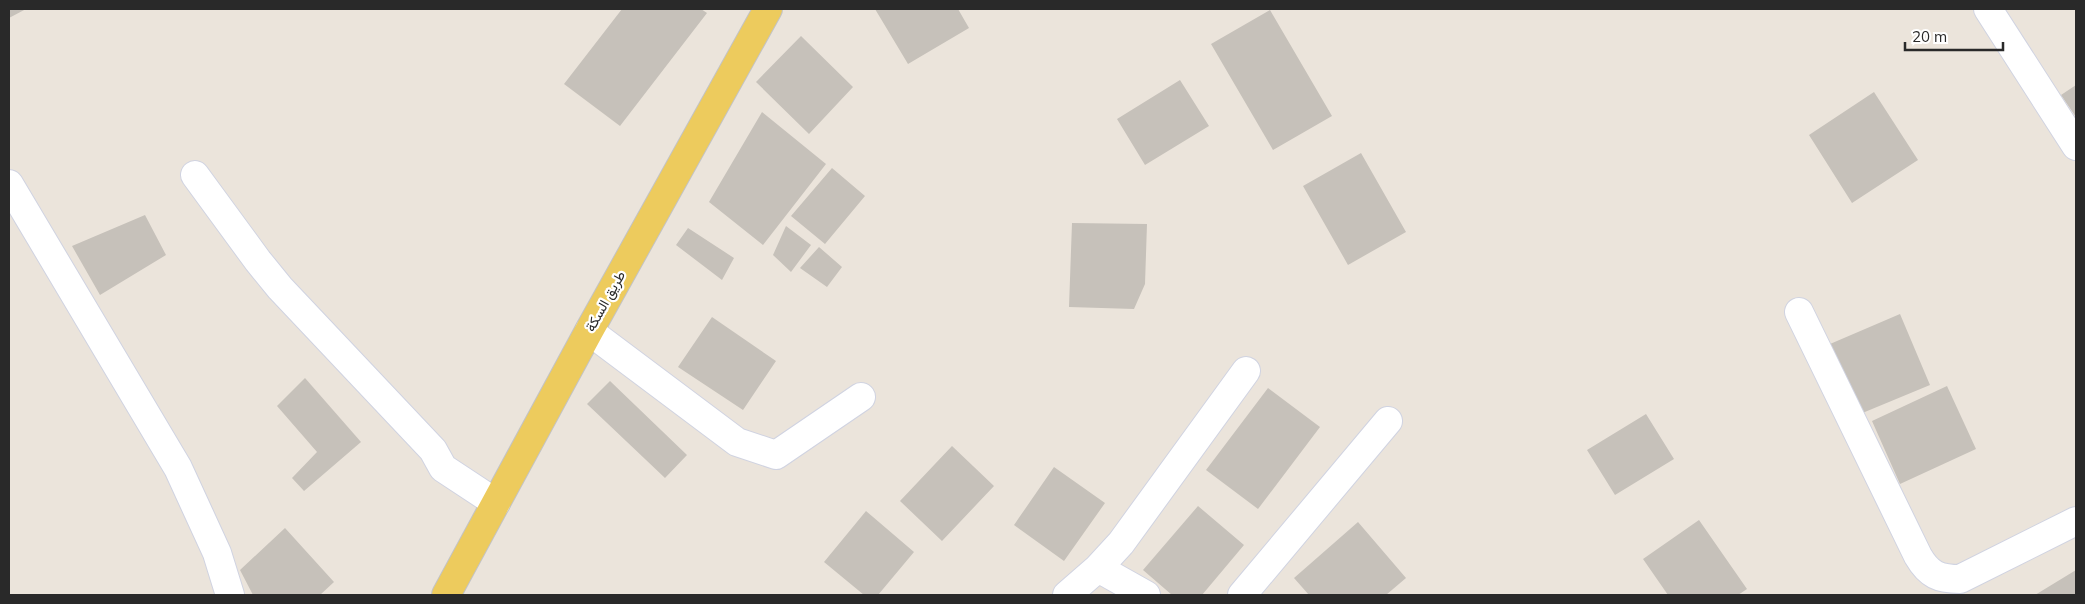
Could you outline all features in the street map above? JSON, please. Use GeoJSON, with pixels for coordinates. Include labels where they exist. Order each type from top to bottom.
{"type":"FeatureCollection","features":[{"type":"Feature","properties":{"kind":"main road","name":"طريق السكة"},"geometry":{"type":"LineString","coordinates":[[446,595],[589,331],[768,9]]}},
{"type":"Feature","properties":{"kind":"street"},"geometry":{"type":"LineString","coordinates":[[1988,9],[2076,146]]}},
{"type":"Feature","properties":{"kind":"street"},"geometry":{"type":"LineString","coordinates":[[195,175],[263,268],[433,450],[443,468],[496,503]]}},
{"type":"Feature","properties":{"kind":"street"},"geometry":{"type":"LineString","coordinates":[[9,184],[178,468],[217,553],[230,595]]}},
{"type":"Feature","properties":{"kind":"street"},"geometry":{"type":"LineString","coordinates":[[1799,312],[1924,567],[1935,575],[1947,579],[1960,579],[2076,521]]}},
{"type":"Feature","properties":{"kind":"street"},"geometry":{"type":"LineString","coordinates":[[589,331],[737,442],[776,455],[861,397]]}},
{"type":"Feature","properties":{"kind":"street"},"geometry":{"type":"LineString","coordinates":[[1067,595],[1098,568],[1141,517],[1246,371]]}},
{"type":"Feature","properties":{"kind":"street"},"geometry":{"type":"LineString","coordinates":[[1242,595],[1388,421]]}},
{"type":"Feature","properties":{"kind":"street"},"geometry":{"type":"LineString","coordinates":[[1098,568],[1146,595]]}},
{"type":"Feature","properties":{"kind":"building"},"geometry":{"type":"Polygon","coordinates":[[[9,9],[26,9],[9,18],[9,9]]]}},
{"type":"Feature","properties":{"kind":"building"},"geometry":{"type":"Polygon","coordinates":[[[622,9],[701,9],[707,13],[620,126],[564,84],[622,9]]]}},
{"type":"Feature","properties":{"kind":"building"},"geometry":{"type":"Polygon","coordinates":[[[875,9],[958,9],[969,28],[908,64],[875,9]]]}},
{"type":"Feature","properties":{"kind":"building"},"geometry":{"type":"Polygon","coordinates":[[[1270,10],[1332,116],[1273,150],[1211,44],[1270,10]]]}},
{"type":"Feature","properties":{"kind":"building"},"geometry":{"type":"Polygon","coordinates":[[[801,36],[853,87],[809,134],[756,82],[801,36]]]}},
{"type":"Feature","properties":{"kind":"building"},"geometry":{"type":"Polygon","coordinates":[[[1180,80],[1209,126],[1145,165],[1117,119],[1180,80]]]}},
{"type":"Feature","properties":{"kind":"building"},"geometry":{"type":"Polygon","coordinates":[[[2076,85],[2076,117],[2061,95],[2076,85]]]}},
{"type":"Feature","properties":{"kind":"building"},"geometry":{"type":"Polygon","coordinates":[[[1874,92],[1918,160],[1852,203],[1809,135],[1874,92]]]}},
{"type":"Feature","properties":{"kind":"building"},"geometry":{"type":"Polygon","coordinates":[[[762,112],[826,164],[763,245],[709,202],[762,112]]]}},
{"type":"Feature","properties":{"kind":"building"},"geometry":{"type":"Polygon","coordinates":[[[1361,153],[1406,232],[1348,265],[1303,186],[1361,153]]]}},
{"type":"Feature","properties":{"kind":"building"},"geometry":{"type":"Polygon","coordinates":[[[832,168],[865,196],[825,244],[791,216],[832,168]]]}},
{"type":"Feature","properties":{"kind":"building"},"geometry":{"type":"Polygon","coordinates":[[[145,215],[166,255],[100,295],[72,246],[145,215]]]}},
{"type":"Feature","properties":{"kind":"building"},"geometry":{"type":"Polygon","coordinates":[[[1072,223],[1147,224],[1145,284],[1134,309],[1069,307],[1072,223]]]}},
{"type":"Feature","properties":{"kind":"building"},"geometry":{"type":"Polygon","coordinates":[[[786,226],[811,245],[791,272],[773,255],[786,226]]]}},
{"type":"Feature","properties":{"kind":"building"},"geometry":{"type":"Polygon","coordinates":[[[688,228],[734,258],[722,280],[676,245],[688,228]]]}},
{"type":"Feature","properties":{"kind":"building"},"geometry":{"type":"Polygon","coordinates":[[[819,247],[842,267],[827,287],[800,268],[819,247]]]}},
{"type":"Feature","properties":{"kind":"building"},"geometry":{"type":"Polygon","coordinates":[[[1900,314],[1930,385],[1860,414],[1830,344],[1900,314]]]}},
{"type":"Feature","properties":{"kind":"building"},"geometry":{"type":"Polygon","coordinates":[[[712,317],[776,361],[743,410],[678,367],[712,317]]]}},
{"type":"Feature","properties":{"kind":"building"},"geometry":{"type":"Polygon","coordinates":[[[305,378],[361,442],[304,491],[292,478],[317,452],[277,406],[305,378]]]}},
{"type":"Feature","properties":{"kind":"building"},"geometry":{"type":"Polygon","coordinates":[[[610,381],[687,455],[665,478],[587,404],[610,381]]]}},
{"type":"Feature","properties":{"kind":"building"},"geometry":{"type":"Polygon","coordinates":[[[1947,386],[1976,449],[1900,484],[1872,421],[1947,386]]]}},
{"type":"Feature","properties":{"kind":"building"},"geometry":{"type":"Polygon","coordinates":[[[1268,388],[1320,427],[1258,509],[1206,470],[1268,388]]]}},
{"type":"Feature","properties":{"kind":"building"},"geometry":{"type":"Polygon","coordinates":[[[1646,414],[1674,459],[1615,495],[1587,450],[1646,414]]]}},
{"type":"Feature","properties":{"kind":"building"},"geometry":{"type":"Polygon","coordinates":[[[952,446],[994,486],[942,541],[900,501],[952,446]]]}},
{"type":"Feature","properties":{"kind":"building"},"geometry":{"type":"Polygon","coordinates":[[[1054,467],[1105,503],[1064,561],[1014,525],[1054,467]]]}},
{"type":"Feature","properties":{"kind":"building"},"geometry":{"type":"Polygon","coordinates":[[[1198,506],[1244,545],[1202,595],[1172,595],[1143,570],[1198,506]]]}},
{"type":"Feature","properties":{"kind":"building"},"geometry":{"type":"Polygon","coordinates":[[[866,511],[914,552],[878,595],[864,595],[824,562],[866,511]]]}},
{"type":"Feature","properties":{"kind":"building"},"geometry":{"type":"Polygon","coordinates":[[[1699,520],[1747,589],[1738,595],[1668,595],[1643,559],[1699,520]]]}},
{"type":"Feature","properties":{"kind":"building"},"geometry":{"type":"Polygon","coordinates":[[[1358,522],[1406,578],[1386,595],[1309,595],[1294,578],[1358,522]]]}},
{"type":"Feature","properties":{"kind":"building"},"geometry":{"type":"Polygon","coordinates":[[[285,528],[334,582],[320,595],[253,595],[240,570],[285,528]]]}},
{"type":"Feature","properties":{"kind":"building"},"geometry":{"type":"Polygon","coordinates":[[[2076,570],[2076,595],[2035,595],[2076,570]]]}}]}
